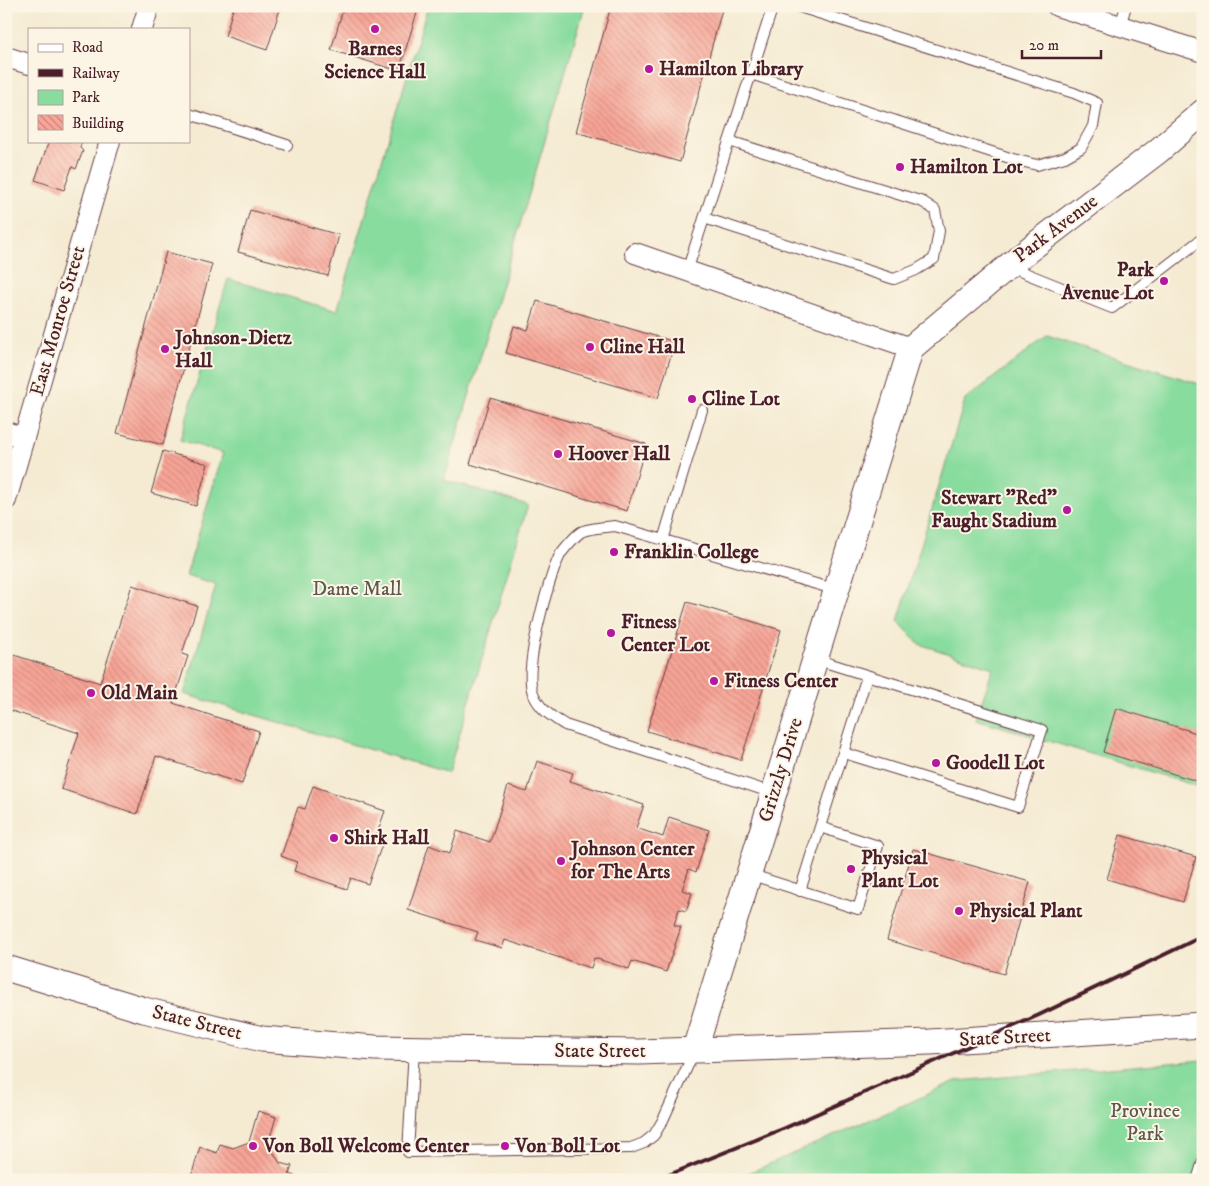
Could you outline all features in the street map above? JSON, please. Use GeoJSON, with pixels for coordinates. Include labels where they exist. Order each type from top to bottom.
{"type":"FeatureCollection","features":[{"type":"Feature","properties":{"kind":"street"},"geometry":{"type":"LineString","coordinates":[[142,28],[149,6]]}},
{"type":"Feature","properties":{"kind":"street"},"geometry":{"type":"LineString","coordinates":[[1057,6],[1203,52]]}},
{"type":"Feature","properties":{"kind":"street"},"geometry":{"type":"LineString","coordinates":[[6,57],[28,64]]}},
{"type":"Feature","properties":{"kind":"street","name":"Park Avenue"},"geometry":{"type":"LineString","coordinates":[[911,348],[1008,266],[1158,151],[1203,112]]}},
{"type":"Feature","properties":{"kind":"street","name":"East Monroe Street"},"geometry":{"type":"LineString","coordinates":[[6,500],[15,435],[110,142]]}},
{"type":"Feature","properties":{"kind":"street"},"geometry":{"type":"LineString","coordinates":[[635,253],[911,348]]}},
{"type":"Feature","properties":{"kind":"street","name":"Grizzly Drive"},"geometry":{"type":"LineString","coordinates":[[695,1049],[911,348]]}},
{"type":"Feature","properties":{"kind":"street","name":"State Street"},"geometry":{"type":"LineString","coordinates":[[6,968],[144,1010],[262,1039],[375,1048],[639,1052],[930,1042],[1203,1025]]}},
{"type":"Feature","properties":{"kind":"lane"},"geometry":{"type":"LineString","coordinates":[[687,271],[773,6]]}},
{"type":"Feature","properties":{"kind":"lane"},"geometry":{"type":"LineString","coordinates":[[751,74],[1013,159],[1037,165],[1064,157],[1081,148],[1093,126],[1097,104],[1074,93],[796,6]]}},
{"type":"Feature","properties":{"kind":"lane"},"geometry":{"type":"LineString","coordinates":[[1120,26],[1126,6]]}},
{"type":"Feature","properties":{"kind":"lane"},"geometry":{"type":"LineString","coordinates":[[190,114],[287,145]]}},
{"type":"Feature","properties":{"kind":"lane"},"geometry":{"type":"LineString","coordinates":[[704,218],[894,279],[916,270],[934,258],[939,231],[935,210],[923,202],[729,141]]}},
{"type":"Feature","properties":{"kind":"lane"},"geometry":{"type":"LineString","coordinates":[[1008,266],[1112,308],[1203,238]]}},
{"type":"Feature","properties":{"kind":"lane"},"geometry":{"type":"LineString","coordinates":[[663,540],[702,410]]}},
{"type":"Feature","properties":{"kind":"lane"},"geometry":{"type":"LineString","coordinates":[[774,793],[565,725],[539,707],[532,691],[531,674],[534,648],[545,594],[561,554],[581,531],[615,526],[837,590]]}},
{"type":"Feature","properties":{"kind":"lane"},"geometry":{"type":"LineString","coordinates":[[815,659],[1042,730],[1018,807],[844,753]]}},
{"type":"Feature","properties":{"kind":"lane"},"geometry":{"type":"LineString","coordinates":[[800,890],[867,676]]}},
{"type":"Feature","properties":{"kind":"lane"},"geometry":{"type":"LineString","coordinates":[[749,874],[858,908],[878,846],[820,827]]}},
{"type":"Feature","properties":{"kind":"lane"},"geometry":{"type":"LineString","coordinates":[[414,1048],[408,1152],[631,1148],[654,1135],[663,1120],[695,1049]]}},
{"type":"Feature","properties":{"kind":"lane"},"geometry":{"type":"LineString","coordinates":[[1197,1180],[1203,1161]]}},
{"type":"Feature","properties":{"kind":"green space","name":"Dame Mall"},"geometry":{"type":"Polygon","coordinates":[[[428,6],[585,6],[444,480],[528,505],[448,773],[184,694],[216,585],[186,576],[223,453],[180,440],[228,279],[337,311],[428,6]]]}},
{"type":"Feature","properties":{"kind":"green space","name":"Stewart \"Red\" Faught Stadium"},"geometry":{"type":"Polygon","coordinates":[[[1047,336],[1203,385],[1203,788],[976,719],[993,668],[919,644],[898,621],[965,400],[1047,336]]]}},
{"type":"Feature","properties":{"kind":"green space","name":"Province Park"},"geometry":{"type":"Polygon","coordinates":[[[1203,1060],[1203,1180],[733,1180],[958,1081],[1203,1060]]]}},
{"type":"Feature","properties":{"kind":"building","name":"Barnes Science Hall"},"geometry":{"type":"Polygon","coordinates":[[[234,6],[281,6],[267,50],[225,36],[234,6]]]}},
{"type":"Feature","properties":{"kind":"building","name":"Barnes Science Hall"},"geometry":{"type":"Polygon","coordinates":[[[344,6],[419,6],[399,71],[331,50],[344,6]]]}},
{"type":"Feature","properties":{"kind":"building","name":"Hamilton Library"},"geometry":{"type":"Polygon","coordinates":[[[611,6],[723,6],[680,162],[576,132],[611,6]]]}},
{"type":"Feature","properties":{"kind":"building"},"geometry":{"type":"Polygon","coordinates":[[[49,142],[82,142],[80,148],[83,151],[76,169],[72,167],[64,190],[35,180],[49,142]]]}},
{"type":"Feature","properties":{"kind":"building","name":"Johnson-Dietz Hall"},"geometry":{"type":"Polygon","coordinates":[[[250,210],[339,235],[328,276],[238,252],[250,210]]]}},
{"type":"Feature","properties":{"kind":"building","name":"Johnson-Dietz Hall"},"geometry":{"type":"Polygon","coordinates":[[[166,252],[212,264],[163,445],[117,433],[166,252]]]}},
{"type":"Feature","properties":{"kind":"building","name":"Cline Hall"},"geometry":{"type":"Polygon","coordinates":[[[537,301],[675,342],[658,398],[506,353],[514,326],[528,330],[537,301]]]}},
{"type":"Feature","properties":{"kind":"building","name":"Hoover Hall"},"geometry":{"type":"Polygon","coordinates":[[[490,398],[646,444],[627,511],[470,464],[490,398]]]}},
{"type":"Feature","properties":{"kind":"building"},"geometry":{"type":"Polygon","coordinates":[[[163,451],[208,464],[196,506],[151,493],[163,451]]]}},
{"type":"Feature","properties":{"kind":"building","name":"Old Main"},"geometry":{"type":"Polygon","coordinates":[[[132,585],[197,606],[182,654],[188,656],[173,703],[259,731],[242,784],[156,756],[137,814],[61,789],[79,733],[6,709],[6,659],[8,653],[100,683],[132,585]]]}},
{"type":"Feature","properties":{"kind":"building","name":"Fitness Center"},"geometry":{"type":"Polygon","coordinates":[[[687,602],[781,630],[741,760],[647,731],[687,602]]]}},
{"type":"Feature","properties":{"kind":"building"},"geometry":{"type":"Polygon","coordinates":[[[1116,708],[1203,735],[1203,783],[1103,752],[1116,708]]]}},
{"type":"Feature","properties":{"kind":"building","name":"Johnson Center for The Arts"},"geometry":{"type":"Polygon","coordinates":[[[537,761],[573,773],[570,781],[644,805],[636,828],[663,837],[669,817],[709,830],[696,872],[689,869],[682,890],[692,893],[686,911],[679,909],[674,925],[681,927],[666,972],[632,961],[629,969],[594,958],[591,968],[505,940],[502,948],[475,940],[478,932],[408,910],[429,845],[450,853],[457,831],[490,842],[508,786],[527,792],[537,761]]]}},
{"type":"Feature","properties":{"kind":"building","name":"Shirk Hall"},"geometry":{"type":"Polygon","coordinates":[[[313,786],[385,811],[376,836],[384,839],[368,884],[351,878],[347,889],[294,871],[297,862],[281,856],[298,807],[305,809],[313,786]]]}},
{"type":"Feature","properties":{"kind":"building"},"geometry":{"type":"Polygon","coordinates":[[[1120,835],[1196,857],[1183,902],[1107,879],[1120,835]]]}},
{"type":"Feature","properties":{"kind":"building","name":"Physical Plant"},"geometry":{"type":"Polygon","coordinates":[[[913,849],[1030,882],[1004,974],[887,940],[913,849]]]}},
{"type":"Feature","properties":{"kind":"building","name":"Von Boll Welcome Center"},"geometry":{"type":"Polygon","coordinates":[[[258,1111],[276,1117],[267,1148],[274,1153],[280,1163],[292,1166],[289,1174],[305,1180],[190,1180],[200,1147],[217,1153],[220,1144],[233,1148],[249,1142],[258,1111]]]}},
{"type":"Feature","properties":{"kind":"railway"},"geometry":{"type":"LineString","coordinates":[[656,1180],[785,1128],[1039,1015],[1203,936]]}},
{"type":"Feature","properties":{"kind":"place","name":"Barnes Science Hall"},"geometry":{"type":"Point","coordinates":[375,29]}},
{"type":"Feature","properties":{"kind":"place","name":"Hamilton Library"},"geometry":{"type":"Point","coordinates":[649,69]}},
{"type":"Feature","properties":{"kind":"place","name":"Hamilton Lot"},"geometry":{"type":"Point","coordinates":[900,167]}},
{"type":"Feature","properties":{"kind":"place","name":"Park Avenue Lot"},"geometry":{"type":"Point","coordinates":[1164,281]}},
{"type":"Feature","properties":{"kind":"place","name":"Cline Hall"},"geometry":{"type":"Point","coordinates":[590,347]}},
{"type":"Feature","properties":{"kind":"place","name":"Johnson-Dietz Hall"},"geometry":{"type":"Point","coordinates":[165,349]}},
{"type":"Feature","properties":{"kind":"place","name":"Cline Lot"},"geometry":{"type":"Point","coordinates":[692,399]}},
{"type":"Feature","properties":{"kind":"place","name":"Hoover Hall"},"geometry":{"type":"Point","coordinates":[558,454]}},
{"type":"Feature","properties":{"kind":"place","name":"Stewart \"Red\" Faught Stadium"},"geometry":{"type":"Point","coordinates":[1067,510]}},
{"type":"Feature","properties":{"kind":"place","name":"Franklin College"},"geometry":{"type":"Point","coordinates":[614,552]}},
{"type":"Feature","properties":{"kind":"place","name":"Fitness Center Lot"},"geometry":{"type":"Point","coordinates":[611,633]}},
{"type":"Feature","properties":{"kind":"place","name":"Fitness Center"},"geometry":{"type":"Point","coordinates":[714,681]}},
{"type":"Feature","properties":{"kind":"place","name":"Old Main"},"geometry":{"type":"Point","coordinates":[91,693]}},
{"type":"Feature","properties":{"kind":"place","name":"Goodell Lot"},"geometry":{"type":"Point","coordinates":[936,763]}},
{"type":"Feature","properties":{"kind":"place","name":"Shirk Hall"},"geometry":{"type":"Point","coordinates":[334,838]}},
{"type":"Feature","properties":{"kind":"place","name":"Johnson Center for The Arts"},"geometry":{"type":"Point","coordinates":[561,861]}},
{"type":"Feature","properties":{"kind":"place","name":"Physical Plant Lot"},"geometry":{"type":"Point","coordinates":[851,869]}},
{"type":"Feature","properties":{"kind":"place","name":"Physical Plant"},"geometry":{"type":"Point","coordinates":[959,911]}},
{"type":"Feature","properties":{"kind":"place","name":"Von Boll Welcome Center"},"geometry":{"type":"Point","coordinates":[253,1146]}},
{"type":"Feature","properties":{"kind":"place","name":"Von Boll Lot"},"geometry":{"type":"Point","coordinates":[505,1146]}}]}
